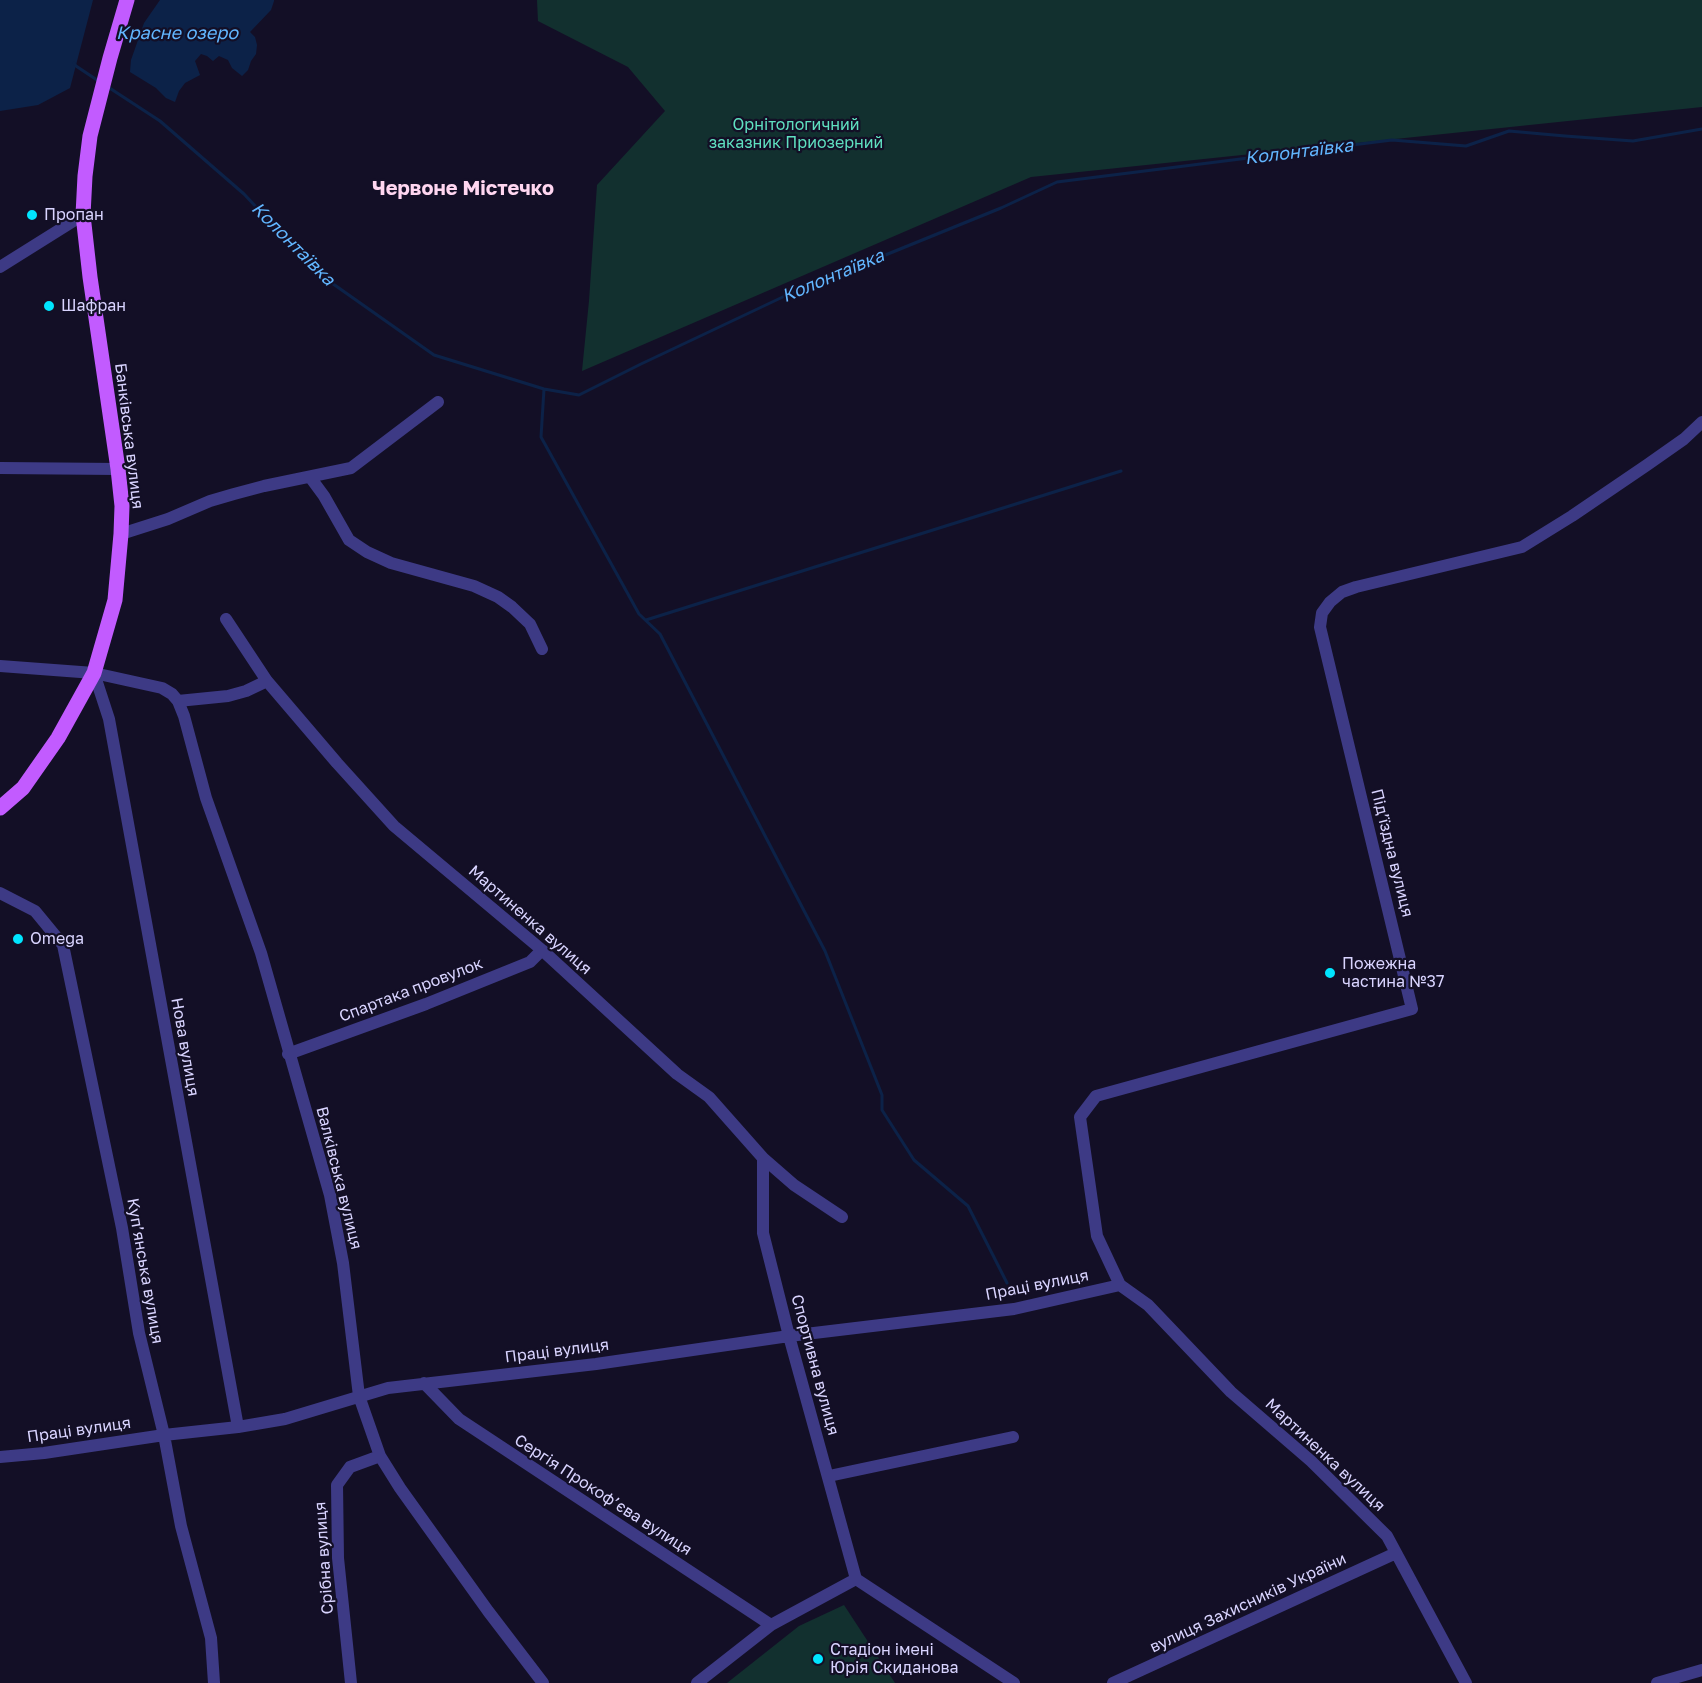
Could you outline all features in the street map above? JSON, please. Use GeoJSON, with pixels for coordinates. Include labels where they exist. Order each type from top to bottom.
{"type":"FeatureCollection","features":[{"type":"Feature","properties":{"kind":"main road","name":"Банківська вулиця"},"geometry":{"type":"LineString","coordinates":[[0,808],[23,788],[58,738],[94,673],[115,600],[122,506],[83,215],[90,136],[127,0]]}},
{"type":"Feature","properties":{"kind":"street"},"geometry":{"type":"LineString","coordinates":[[0,267],[83,215]]}},
{"type":"Feature","properties":{"kind":"street"},"geometry":{"type":"LineString","coordinates":[[121,534],[168,519],[210,501],[264,486],[351,468],[438,402]]}},
{"type":"Feature","properties":{"kind":"street","name":"Під’їздна вулиця"},"geometry":{"type":"LineString","coordinates":[[1120,1285],[1097,1236],[1080,1117],[1096,1096],[1412,1009],[1320,627],[1322,613],[1342,592],[1356,587],[1522,547],[1647,465],[1684,439],[1702,422]]}},
{"type":"Feature","properties":{"kind":"street"},"geometry":{"type":"LineString","coordinates":[[0,468],[118,469]]}},
{"type":"Feature","properties":{"kind":"street"},"geometry":{"type":"LineString","coordinates":[[310,477],[324,496],[349,540],[366,552],[391,563],[474,586],[498,597],[530,624],[542,650]]}},
{"type":"Feature","properties":{"kind":"street","name":"Мартиненка вулиця"},"geometry":{"type":"LineString","coordinates":[[226,620],[267,681],[394,826],[542,950],[677,1074],[709,1096],[763,1158],[794,1185],[842,1217]]}},
{"type":"Feature","properties":{"kind":"street"},"geometry":{"type":"LineString","coordinates":[[0,666],[94,673],[162,688],[178,701],[228,696],[267,681]]}},
{"type":"Feature","properties":{"kind":"street","name":"Нова вулиця"},"geometry":{"type":"LineString","coordinates":[[94,673],[109,719],[238,1427]]}},
{"type":"Feature","properties":{"kind":"street","name":"Валківська вулиця"},"geometry":{"type":"LineString","coordinates":[[178,701],[206,798],[261,953],[332,1206],[344,1263],[358,1396],[380,1456],[400,1488],[488,1611],[543,1683]]}},
{"type":"Feature","properties":{"kind":"street","name":"Куп’янська вулиця"},"geometry":{"type":"LineString","coordinates":[[0,893],[35,911],[63,945],[122,1228],[139,1333],[164,1435],[181,1526],[211,1638],[214,1683]]}},
{"type":"Feature","properties":{"kind":"street","name":"Спартака провулок"},"geometry":{"type":"LineString","coordinates":[[288,1054],[426,1004],[530,962],[542,950]]}},
{"type":"Feature","properties":{"kind":"street","name":"Спортивна вулиця"},"geometry":{"type":"LineString","coordinates":[[763,1158],[763,1233],[856,1579]]}},
{"type":"Feature","properties":{"kind":"street","name":"Праці вулиця"},"geometry":{"type":"LineString","coordinates":[[0,1457],[44,1453],[285,1419],[388,1388],[596,1364],[789,1336],[1014,1309],[1120,1285]]}},
{"type":"Feature","properties":{"kind":"street","name":"Мартиненка вулиця"},"geometry":{"type":"LineString","coordinates":[[1120,1285],[1148,1305],[1231,1392],[1311,1461],[1387,1536],[1466,1683]]}},
{"type":"Feature","properties":{"kind":"street","name":"Сергія Прокоф’єва вулиця"},"geometry":{"type":"LineString","coordinates":[[424,1383],[459,1419],[771,1625]]}},
{"type":"Feature","properties":{"kind":"street"},"geometry":{"type":"LineString","coordinates":[[829,1476],[1013,1437]]}},
{"type":"Feature","properties":{"kind":"street","name":"Срібна вулиця"},"geometry":{"type":"LineString","coordinates":[[351,1683],[338,1558],[337,1485],[350,1467],[380,1456]]}},
{"type":"Feature","properties":{"kind":"street","name":"вулиця Захисників України"},"geometry":{"type":"LineString","coordinates":[[1113,1683],[1396,1553]]}},
{"type":"Feature","properties":{"kind":"street"},"geometry":{"type":"LineString","coordinates":[[697,1683],[771,1625],[856,1579],[1014,1683]]}},
{"type":"Feature","properties":{"kind":"street"},"geometry":{"type":"LineString","coordinates":[[1657,1683],[1702,1670]]}},
{"type":"Feature","properties":{"kind":"green space","name":"Орнiтологичний заказник Приозерний"},"geometry":{"type":"Polygon","coordinates":[[[537,0],[1702,0],[1702,107],[1031,177],[582,371],[597,185],[665,111],[628,67],[538,21],[537,0]]]}},
{"type":"Feature","properties":{"kind":"green space","name":"Стадiон імені Юрія Скиданова"},"geometry":{"type":"Polygon","coordinates":[[[844,1605],[895,1683],[727,1683],[799,1626],[844,1605]]]}},
{"type":"Feature","properties":{"kind":"water"},"geometry":{"type":"Polygon","coordinates":[[[0,0],[93,0],[70,88],[38,105],[0,111],[0,0]]]}},
{"type":"Feature","properties":{"kind":"water","name":"Красне озеро"},"geometry":{"type":"Polygon","coordinates":[[[160,0],[274,1],[271,10],[250,32],[255,37],[257,45],[256,54],[248,70],[242,76],[232,68],[228,60],[219,56],[213,61],[201,54],[195,61],[200,75],[185,83],[175,102],[130,72],[131,60],[144,23],[160,0]]]}},
{"type":"Feature","properties":{"kind":"waterway","name":"Колонтаївка"},"geometry":{"type":"LineString","coordinates":[[74,63],[100,82]]}},
{"type":"Feature","properties":{"kind":"waterway","name":"Колонтаївка"},"geometry":{"type":"LineString","coordinates":[[108,87],[160,121],[244,194],[319,274],[434,355],[544,389],[579,395],[787,295],[1001,208],[1057,182],[1392,140],[1466,146],[1509,131],[1633,141],[1702,129]]}},
{"type":"Feature","properties":{"kind":"waterway"},"geometry":{"type":"LineString","coordinates":[[544,389],[541,437],[639,614],[660,634],[825,951],[882,1095],[882,1110],[914,1160],[968,1206],[1007,1283]]}},
{"type":"Feature","properties":{"kind":"waterway"},"geometry":{"type":"LineString","coordinates":[[646,620],[1121,471]]}},
{"type":"Feature","properties":{"kind":"place","name":"Пропан"},"geometry":{"type":"Point","coordinates":[32,215]}},
{"type":"Feature","properties":{"kind":"place","name":"Шафран"},"geometry":{"type":"Point","coordinates":[49,306]}},
{"type":"Feature","properties":{"kind":"place","name":"Omega"},"geometry":{"type":"Point","coordinates":[18,939]}},
{"type":"Feature","properties":{"kind":"place","name":"Пожежна частина №37"},"geometry":{"type":"Point","coordinates":[1330,973]}},
{"type":"Feature","properties":{"kind":"place","name":"Стадiон імені Юрія Скиданова"},"geometry":{"type":"Point","coordinates":[818,1659]}},
{"type":"Feature","properties":{"kind":"district","name":"Червоне Містечко"},"geometry":{"type":"Point","coordinates":[463,189]}}]}
